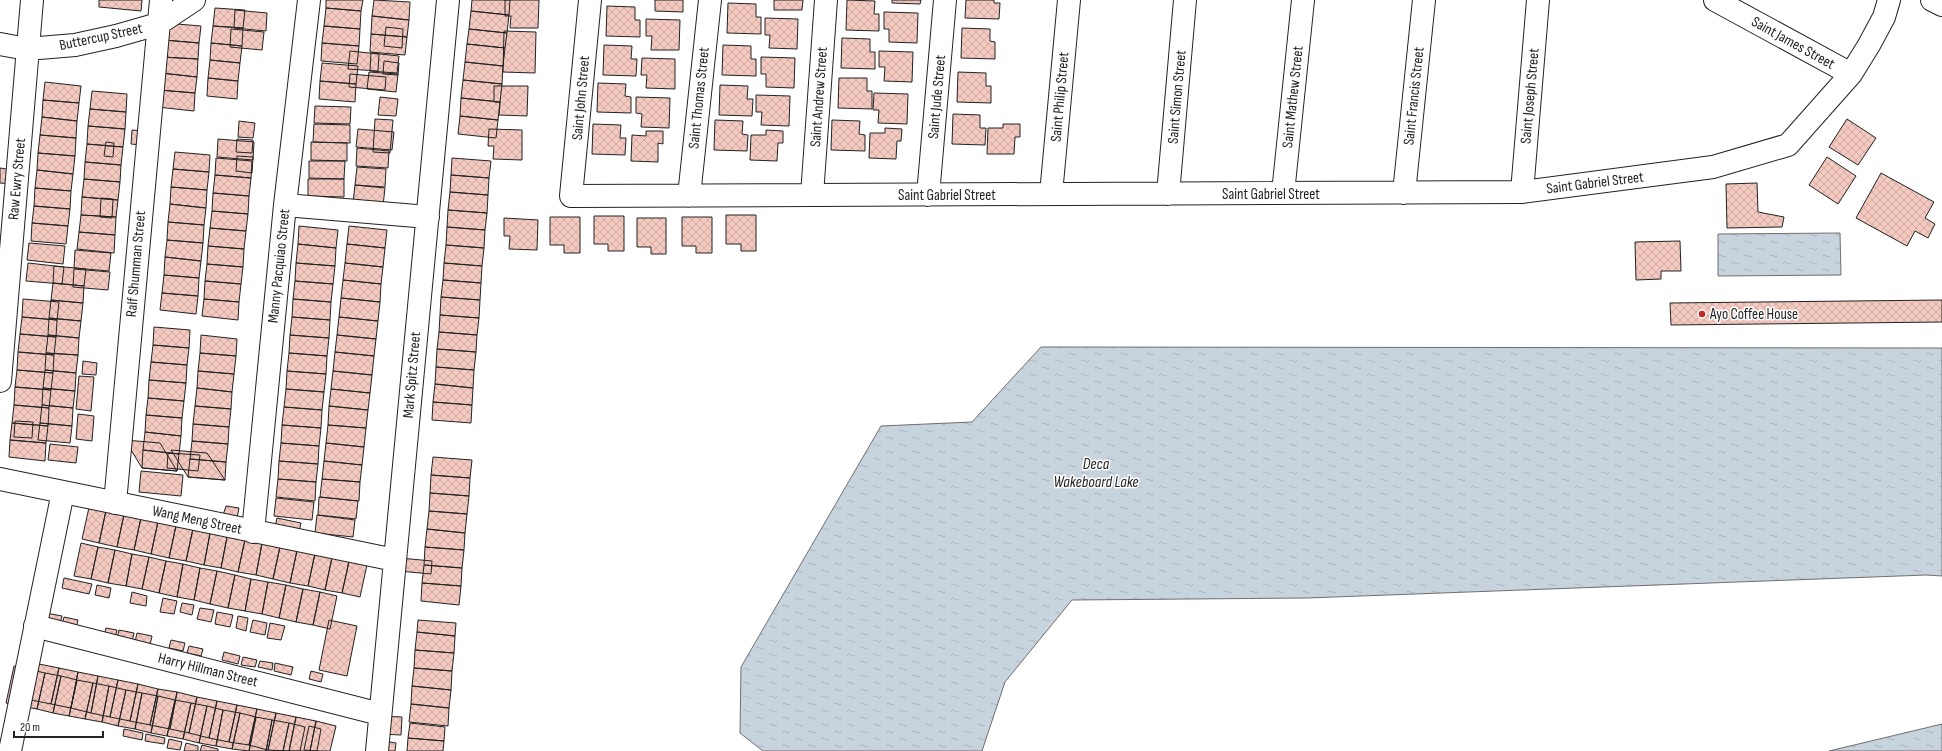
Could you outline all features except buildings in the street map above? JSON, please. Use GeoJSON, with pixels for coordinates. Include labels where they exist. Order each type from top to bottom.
{"type":"FeatureCollection","features":[{"type":"Feature","properties":{"kind":"street","name":"Raw Ewry Street"},"geometry":{"type":"LineString","coordinates":[[0,381],[32,0]]}},
{"type":"Feature","properties":{"kind":"street","name":"Ralf Shumman Street"},"geometry":{"type":"LineString","coordinates":[[115,503],[161,0]]}},
{"type":"Feature","properties":{"kind":"street","name":"Buttercup Street"},"geometry":{"type":"LineString","coordinates":[[0,44],[27,49],[74,45],[158,24],[194,0]]}},
{"type":"Feature","properties":{"kind":"street","name":"Manny Pacquiao Street"},"geometry":{"type":"LineString","coordinates":[[253,532],[285,205],[309,0]]}},
{"type":"Feature","properties":{"kind":"street","name":"Mark Spitz Street"},"geometry":{"type":"LineString","coordinates":[[377,751],[448,0]]}},
{"type":"Feature","properties":{"kind":"street","name":"Saint John Street"},"geometry":{"type":"LineString","coordinates":[[571,196],[590,0]]}},
{"type":"Feature","properties":{"kind":"street","name":"Saint Thomas Street"},"geometry":{"type":"LineString","coordinates":[[689,196],[710,0]]}},
{"type":"Feature","properties":{"kind":"street","name":"Saint Andrew Street"},"geometry":{"type":"LineString","coordinates":[[812,195],[826,0]]}},
{"type":"Feature","properties":{"kind":"street","name":"Saint Jude Street"},"geometry":{"type":"LineString","coordinates":[[928,195],[945,0]]}},
{"type":"Feature","properties":{"kind":"street","name":"Saint Philip Street"},"geometry":{"type":"LineString","coordinates":[[1050,194],[1069,0]]}},
{"type":"Feature","properties":{"kind":"street","name":"Saint Simon Street"},"geometry":{"type":"LineString","coordinates":[[1168,194],[1185,0]]}},
{"type":"Feature","properties":{"kind":"street","name":"Saint Mathew Street"},"geometry":{"type":"LineString","coordinates":[[1283,194],[1303,0]]}},
{"type":"Feature","properties":{"kind":"street","name":"Saint Francis Street"},"geometry":{"type":"LineString","coordinates":[[1404,193],[1424,0]]}},
{"type":"Feature","properties":{"kind":"street","name":"Saint Joseph Street"},"geometry":{"type":"LineString","coordinates":[[1522,192],[1538,0]]}},
{"type":"Feature","properties":{"kind":"street","name":"Saint James Street"},"geometry":{"type":"LineString","coordinates":[[1715,0],[1851,74]]}},
{"type":"Feature","properties":{"kind":"street","name":"Saint Gabriel Street"},"geometry":{"type":"LineString","coordinates":[[571,196],[1522,192],[1713,167],[1788,145],[1851,74],[1880,24],[1889,0]]}},
{"type":"Feature","properties":{"kind":"street"},"geometry":{"type":"LineString","coordinates":[[1932,0],[1942,5]]}},
{"type":"Feature","properties":{"kind":"street"},"geometry":{"type":"LineString","coordinates":[[285,205],[428,217]]}},
{"type":"Feature","properties":{"kind":"street","name":"Wang Meng Street"},"geometry":{"type":"LineString","coordinates":[[0,479],[395,560]]}},
{"type":"Feature","properties":{"kind":"street"},"geometry":{"type":"LineString","coordinates":[[10,751],[63,492]]}},
{"type":"Feature","properties":{"kind":"street","name":"Harry Hillman Street"},"geometry":{"type":"LineString","coordinates":[[36,626],[380,714]]}},
{"type":"Feature","properties":{"kind":"water"},"geometry":{"type":"Polygon","coordinates":[[[1840,233],[1841,275],[1718,276],[1718,234],[1840,233]]]}},
{"type":"Feature","properties":{"kind":"water","name":"Deca Wakeboard Lake"},"geometry":{"type":"Polygon","coordinates":[[[1041,347],[1942,348],[1942,576],[1926,575],[1307,598],[1072,600],[1005,682],[982,751],[763,751],[740,733],[741,667],[881,426],[972,422],[1041,347]]]}},
{"type":"Feature","properties":{"kind":"water"},"geometry":{"type":"Polygon","coordinates":[[[1942,724],[1942,751],[1829,751],[1942,724]]]}},
{"type":"Feature","properties":{"kind":"place","name":"Ayo Coffee House"},"geometry":{"type":"Point","coordinates":[1702,314]}}]}
